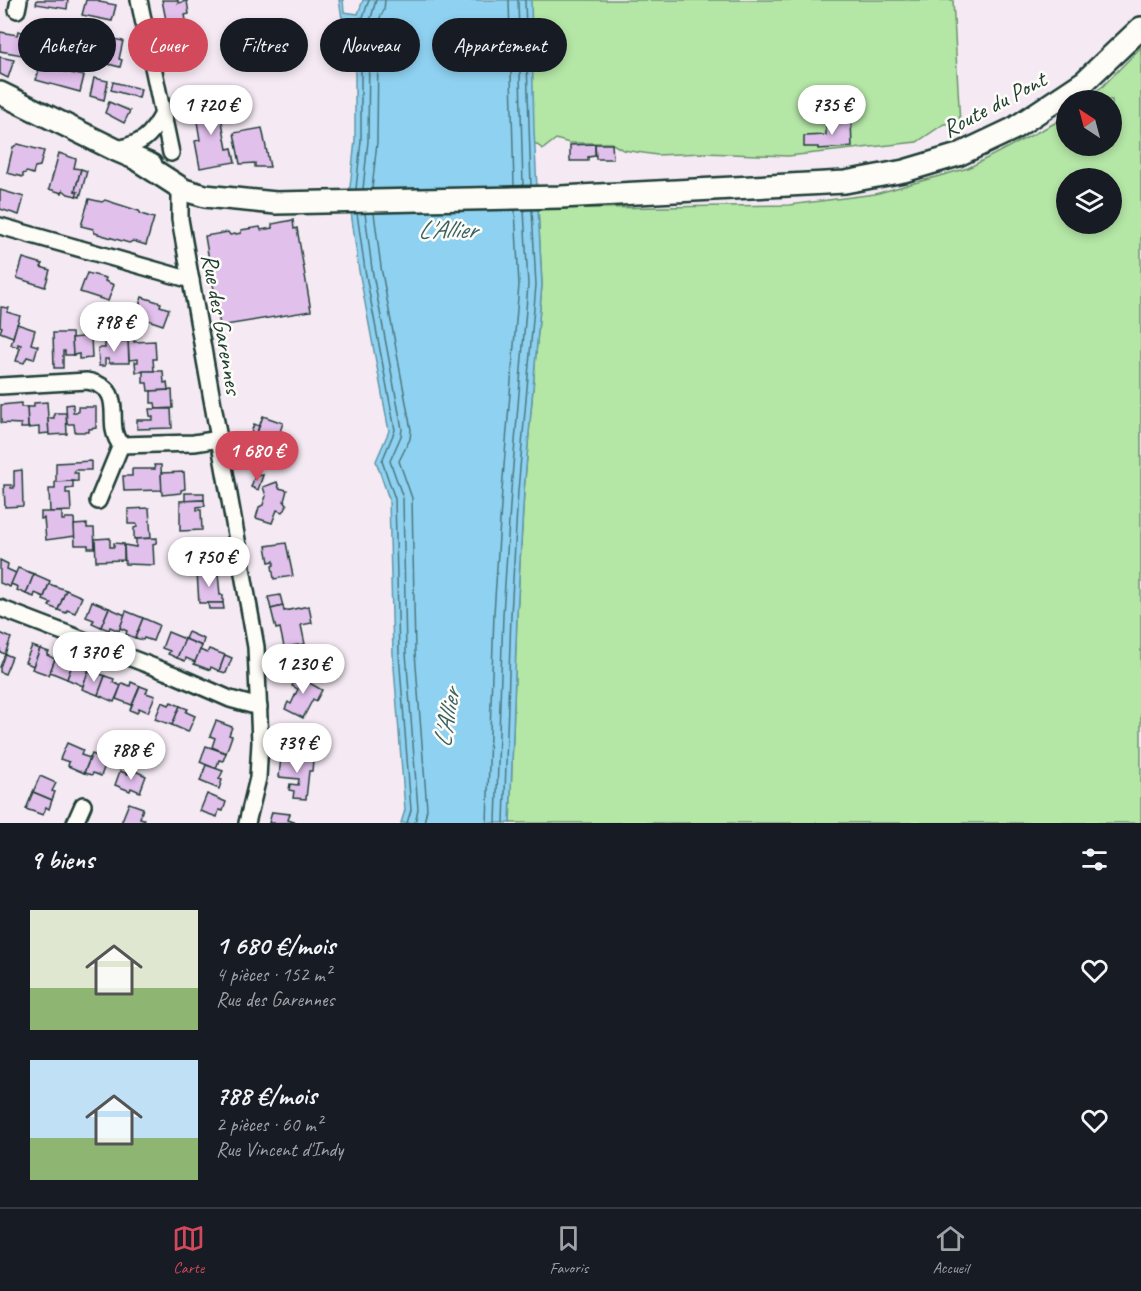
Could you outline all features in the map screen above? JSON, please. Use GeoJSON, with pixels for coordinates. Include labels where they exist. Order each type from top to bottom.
{"type":"FeatureCollection","features":[{"type":"Feature","properties":{"kind":"main road","name":"Route du Pont"},"geometry":{"type":"LineString","coordinates":[[276,203],[561,197],[845,182],[904,171],[958,155],[1013,129],[1085,81],[1141,28]]}},
{"type":"Feature","properties":{"kind":"main road"},"geometry":{"type":"LineString","coordinates":[[0,93],[139,161],[237,197],[276,203]]}},
{"type":"Feature","properties":{"kind":"main road"},"geometry":{"type":"LineString","coordinates":[[139,161],[184,190],[204,196],[276,203]]}},
{"type":"Feature","properties":{"kind":"street"},"geometry":{"type":"LineString","coordinates":[[139,0],[171,153]]}},
{"type":"Feature","properties":{"kind":"street"},"geometry":{"type":"LineString","coordinates":[[116,150],[134,145],[152,134],[163,114]]}},
{"type":"Feature","properties":{"kind":"street","name":"Rue des Garennes"},"geometry":{"type":"LineString","coordinates":[[184,190],[180,196],[180,219],[256,647],[260,742],[258,778],[247,823]]}},
{"type":"Feature","properties":{"kind":"street"},"geometry":{"type":"LineString","coordinates":[[0,226],[191,280]]}},
{"type":"Feature","properties":{"kind":"street"},"geometry":{"type":"LineString","coordinates":[[0,386],[87,381],[97,383],[110,393],[114,402],[116,440],[121,445],[194,443],[220,439]]}},
{"type":"Feature","properties":{"kind":"street"},"geometry":{"type":"LineString","coordinates":[[98,501],[121,445]]}},
{"type":"Feature","properties":{"kind":"street"},"geometry":{"type":"LineString","coordinates":[[0,608],[175,675],[230,699],[259,707]]}},
{"type":"Feature","properties":{"kind":"street"},"geometry":{"type":"LineString","coordinates":[[75,823],[83,805]]}},
{"type":"Feature","properties":{"kind":"green space"},"geometry":{"type":"Polygon","coordinates":[[[520,0],[953,0],[960,124],[944,124],[917,142],[788,156],[704,153],[657,155],[623,150],[611,143],[569,143],[556,139],[543,149],[529,139],[525,72],[567,72],[567,18],[521,18],[520,0]]]}},
{"type":"Feature","properties":{"kind":"green space"},"geometry":{"type":"Polygon","coordinates":[[[1141,47],[1141,823],[510,823],[524,491],[542,285],[538,209],[789,205],[875,194],[968,168],[1056,122],[1056,156],[1122,156],[1122,90],[1098,90],[1141,47]]]}},
{"type":"Feature","properties":{"kind":"water","name":"L'Allier"},"geometry":{"type":"Polygon","coordinates":[[[339,0],[343,0],[344,12],[358,14],[363,0],[531,0],[531,18],[432,18],[432,72],[533,72],[542,285],[524,491],[510,823],[401,823],[405,810],[393,654],[389,499],[376,461],[389,431],[359,271],[349,197],[355,140],[355,72],[420,72],[420,18],[342,18],[339,0]]]}},
{"type":"Feature","properties":{"kind":"building"},"geometry":{"type":"Polygon","coordinates":[[[37,0],[68,0],[67,9],[36,4],[37,0]]]}},
{"type":"Feature","properties":{"kind":"building"},"geometry":{"type":"Polygon","coordinates":[[[86,0],[100,0],[99,2],[116,5],[113,18],[82,15],[86,0]]]}},
{"type":"Feature","properties":{"kind":"building"},"geometry":{"type":"Polygon","coordinates":[[[162,0],[178,0],[178,3],[187,1],[189,14],[185,15],[186,18],[166,18],[162,0]]]}},
{"type":"Feature","properties":{"kind":"building"},"geometry":{"type":"Polygon","coordinates":[[[18,31],[18,54],[0,51],[0,32],[17,35],[18,31]]]}},
{"type":"Feature","properties":{"kind":"building"},"geometry":{"type":"Polygon","coordinates":[[[116,39],[123,41],[119,59],[122,60],[120,67],[116,66],[116,39]]]}},
{"type":"Feature","properties":{"kind":"building"},"geometry":{"type":"Polygon","coordinates":[[[0,57],[14,60],[8,78],[0,74],[0,57]]]}},
{"type":"Feature","properties":{"kind":"building"},"geometry":{"type":"Polygon","coordinates":[[[38,72],[66,72],[84,76],[80,92],[36,80],[38,72]]]}},
{"type":"Feature","properties":{"kind":"building"},"geometry":{"type":"Polygon","coordinates":[[[94,78],[108,81],[104,100],[90,96],[94,78]]]}},
{"type":"Feature","properties":{"kind":"building"},"geometry":{"type":"Polygon","coordinates":[[[113,82],[141,89],[139,98],[111,90],[113,82]]]}},
{"type":"Feature","properties":{"kind":"building"},"geometry":{"type":"Polygon","coordinates":[[[218,100],[227,149],[232,148],[235,162],[200,168],[195,141],[200,140],[194,103],[218,100]]]}},
{"type":"Feature","properties":{"kind":"building"},"geometry":{"type":"Polygon","coordinates":[[[109,102],[130,111],[124,123],[105,113],[109,102]]]}},
{"type":"Feature","properties":{"kind":"building"},"geometry":{"type":"Polygon","coordinates":[[[826,120],[851,120],[852,147],[818,149],[818,147],[804,147],[804,136],[826,135],[826,120]]]}},
{"type":"Feature","properties":{"kind":"building"},"geometry":{"type":"Polygon","coordinates":[[[262,128],[270,167],[255,167],[255,163],[240,164],[234,133],[262,128]]]}},
{"type":"Feature","properties":{"kind":"building"},"geometry":{"type":"Polygon","coordinates":[[[18,144],[44,151],[40,166],[35,167],[33,174],[27,172],[23,174],[23,177],[7,173],[13,147],[18,144]]]}},
{"type":"Feature","properties":{"kind":"building"},"geometry":{"type":"Polygon","coordinates":[[[595,144],[595,156],[588,157],[588,161],[570,161],[570,145],[595,144]]]}},
{"type":"Feature","properties":{"kind":"building"},"geometry":{"type":"Polygon","coordinates":[[[595,144],[612,144],[613,159],[596,159],[595,144]]]}},
{"type":"Feature","properties":{"kind":"building"},"geometry":{"type":"Polygon","coordinates":[[[59,153],[76,159],[74,168],[81,169],[75,191],[78,192],[76,196],[63,190],[62,193],[49,189],[59,153]]]}},
{"type":"Feature","properties":{"kind":"building"},"geometry":{"type":"Polygon","coordinates":[[[81,169],[87,171],[80,197],[76,196],[78,192],[75,191],[81,169]]]}},
{"type":"Feature","properties":{"kind":"building"},"geometry":{"type":"Polygon","coordinates":[[[0,190],[24,197],[19,215],[0,209],[0,190]]]}},
{"type":"Feature","properties":{"kind":"building"},"geometry":{"type":"Polygon","coordinates":[[[89,199],[102,202],[105,200],[154,218],[146,245],[133,241],[129,243],[95,233],[93,229],[81,226],[89,199]]]}},
{"type":"Feature","properties":{"kind":"building"},"geometry":{"type":"Polygon","coordinates":[[[293,220],[294,229],[297,228],[311,311],[220,326],[205,236],[228,232],[230,235],[241,233],[241,230],[260,227],[261,230],[272,228],[272,224],[293,220]]]}},
{"type":"Feature","properties":{"kind":"building"},"geometry":{"type":"Polygon","coordinates":[[[23,258],[43,264],[41,267],[50,270],[45,287],[17,278],[23,258]]]}},
{"type":"Feature","properties":{"kind":"building"},"geometry":{"type":"Polygon","coordinates":[[[87,273],[106,278],[105,281],[114,285],[108,301],[80,292],[87,273]]]}},
{"type":"Feature","properties":{"kind":"building"},"geometry":{"type":"Polygon","coordinates":[[[142,297],[161,303],[160,306],[169,309],[163,325],[136,316],[142,297]]]}},
{"type":"Feature","properties":{"kind":"building"},"geometry":{"type":"Polygon","coordinates":[[[1,307],[9,308],[7,312],[20,316],[13,337],[0,332],[1,307]]]}},
{"type":"Feature","properties":{"kind":"building"},"geometry":{"type":"Polygon","coordinates":[[[17,324],[35,330],[31,344],[38,346],[34,359],[27,357],[24,363],[16,361],[21,345],[18,344],[18,347],[11,345],[17,324]]]}},
{"type":"Feature","properties":{"kind":"building"},"geometry":{"type":"Polygon","coordinates":[[[53,333],[72,333],[73,355],[65,355],[63,351],[63,368],[54,368],[53,333]]]}},
{"type":"Feature","properties":{"kind":"building"},"geometry":{"type":"Polygon","coordinates":[[[91,336],[92,358],[79,359],[79,354],[73,355],[72,338],[91,336]]]}},
{"type":"Feature","properties":{"kind":"building"},"geometry":{"type":"Polygon","coordinates":[[[128,339],[134,339],[134,342],[155,341],[154,371],[136,372],[135,362],[138,362],[138,359],[129,360],[128,339]]]}},
{"type":"Feature","properties":{"kind":"building"},"geometry":{"type":"Polygon","coordinates":[[[128,341],[129,363],[109,363],[109,359],[105,359],[105,366],[99,366],[98,348],[105,348],[105,342],[128,341]]]}},
{"type":"Feature","properties":{"kind":"building"},"geometry":{"type":"Polygon","coordinates":[[[143,371],[163,371],[164,383],[167,382],[168,390],[148,391],[147,383],[143,383],[143,371]]]}},
{"type":"Feature","properties":{"kind":"building"},"geometry":{"type":"Polygon","coordinates":[[[172,390],[173,408],[156,409],[155,403],[151,403],[151,391],[172,390]]]}},
{"type":"Feature","properties":{"kind":"building"},"geometry":{"type":"Polygon","coordinates":[[[47,402],[49,433],[39,434],[39,427],[28,428],[27,407],[34,407],[34,403],[47,402]]]}},
{"type":"Feature","properties":{"kind":"building"},"geometry":{"type":"Polygon","coordinates":[[[21,403],[21,407],[27,407],[28,428],[21,428],[21,424],[1,423],[1,405],[21,403]]]}},
{"type":"Feature","properties":{"kind":"building"},"geometry":{"type":"Polygon","coordinates":[[[73,404],[73,412],[78,412],[78,407],[96,407],[96,428],[89,429],[89,432],[75,432],[74,424],[67,424],[66,405],[73,404]]]}},
{"type":"Feature","properties":{"kind":"building"},"geometry":{"type":"Polygon","coordinates":[[[149,409],[171,409],[172,428],[137,429],[137,420],[153,420],[149,409]]]}},
{"type":"Feature","properties":{"kind":"building"},"geometry":{"type":"Polygon","coordinates":[[[54,413],[66,413],[67,434],[49,435],[48,418],[54,418],[54,413]]]}},
{"type":"Feature","properties":{"kind":"building"},"geometry":{"type":"Polygon","coordinates":[[[263,416],[283,423],[272,454],[252,447],[263,416]]]}},
{"type":"Feature","properties":{"kind":"building"},"geometry":{"type":"Polygon","coordinates":[[[254,424],[259,426],[252,447],[247,445],[254,424]]]}},
{"type":"Feature","properties":{"kind":"building"},"geometry":{"type":"Polygon","coordinates":[[[91,461],[91,470],[75,470],[74,473],[78,473],[78,481],[56,482],[56,463],[91,461]]]}},
{"type":"Feature","properties":{"kind":"building"},"geometry":{"type":"Polygon","coordinates":[[[154,465],[161,465],[162,490],[124,491],[123,476],[132,476],[132,469],[155,469],[154,465]]]}},
{"type":"Feature","properties":{"kind":"building"},"geometry":{"type":"Polygon","coordinates":[[[22,470],[23,506],[5,507],[4,485],[11,485],[11,488],[14,488],[14,471],[22,470]]]}},
{"type":"Feature","properties":{"kind":"building"},"geometry":{"type":"Polygon","coordinates":[[[184,472],[185,489],[181,490],[181,493],[162,495],[161,473],[184,472]]]}},
{"type":"Feature","properties":{"kind":"building"},"geometry":{"type":"Polygon","coordinates":[[[263,475],[258,490],[251,487],[255,476],[263,475]]]}},
{"type":"Feature","properties":{"kind":"building"},"geometry":{"type":"Polygon","coordinates":[[[73,481],[73,488],[66,489],[66,493],[70,493],[71,511],[50,512],[49,489],[55,489],[55,482],[73,481]]]}},
{"type":"Feature","properties":{"kind":"building"},"geometry":{"type":"Polygon","coordinates":[[[277,482],[279,488],[287,490],[284,501],[287,505],[285,510],[282,512],[277,510],[272,523],[256,518],[259,507],[263,505],[266,496],[263,487],[277,482]]]}},
{"type":"Feature","properties":{"kind":"building"},"geometry":{"type":"Polygon","coordinates":[[[185,493],[204,493],[204,500],[185,501],[185,493]]]}},
{"type":"Feature","properties":{"kind":"building"},"geometry":{"type":"Polygon","coordinates":[[[204,500],[205,506],[197,507],[197,510],[201,510],[202,530],[180,531],[180,501],[204,500]]]}},
{"type":"Feature","properties":{"kind":"building"},"geometry":{"type":"Polygon","coordinates":[[[149,508],[151,538],[134,539],[134,528],[137,524],[128,524],[128,509],[149,508]]]}},
{"type":"Feature","properties":{"kind":"building"},"geometry":{"type":"Polygon","coordinates":[[[41,512],[62,512],[62,520],[74,518],[75,536],[46,540],[44,518],[41,519],[41,512]]]}},
{"type":"Feature","properties":{"kind":"building"},"geometry":{"type":"Polygon","coordinates":[[[87,524],[87,528],[94,528],[95,548],[88,548],[88,545],[75,545],[74,525],[87,524]]]}},
{"type":"Feature","properties":{"kind":"building"},"geometry":{"type":"Polygon","coordinates":[[[110,538],[110,547],[114,547],[114,543],[124,544],[124,560],[96,561],[95,539],[110,538]]]}},
{"type":"Feature","properties":{"kind":"building"},"geometry":{"type":"Polygon","coordinates":[[[157,538],[156,543],[153,544],[154,565],[125,564],[124,545],[136,547],[136,539],[157,538]]]}},
{"type":"Feature","properties":{"kind":"building"},"geometry":{"type":"Polygon","coordinates":[[[214,542],[213,573],[191,574],[190,550],[178,550],[178,544],[214,542]]]}},
{"type":"Feature","properties":{"kind":"building"},"geometry":{"type":"Polygon","coordinates":[[[286,543],[293,576],[274,579],[272,566],[274,561],[269,562],[266,546],[286,543]]]}},
{"type":"Feature","properties":{"kind":"building"},"geometry":{"type":"Polygon","coordinates":[[[0,560],[8,564],[7,569],[16,573],[10,587],[0,583],[0,560]]]}},
{"type":"Feature","properties":{"kind":"building"},"geometry":{"type":"Polygon","coordinates":[[[18,568],[34,574],[26,594],[11,584],[18,568]]]}},
{"type":"Feature","properties":{"kind":"building"},"geometry":{"type":"Polygon","coordinates":[[[197,573],[218,573],[223,603],[199,603],[197,573]]]}},
{"type":"Feature","properties":{"kind":"building"},"geometry":{"type":"Polygon","coordinates":[[[34,574],[50,581],[44,597],[35,593],[34,597],[26,594],[34,574]]]}},
{"type":"Feature","properties":{"kind":"building"},"geometry":{"type":"Polygon","coordinates":[[[49,584],[66,590],[58,610],[49,606],[51,603],[43,600],[49,584]]]}},
{"type":"Feature","properties":{"kind":"building"},"geometry":{"type":"Polygon","coordinates":[[[66,590],[82,597],[75,613],[58,610],[66,590]]]}},
{"type":"Feature","properties":{"kind":"building"},"geometry":{"type":"Polygon","coordinates":[[[280,595],[283,606],[271,609],[268,597],[280,595]]]}},
{"type":"Feature","properties":{"kind":"building"},"geometry":{"type":"Polygon","coordinates":[[[92,601],[109,608],[101,627],[92,623],[94,620],[86,617],[92,601]]]}},
{"type":"Feature","properties":{"kind":"building"},"geometry":{"type":"Polygon","coordinates":[[[208,603],[223,603],[224,609],[209,609],[208,603]]]}},
{"type":"Feature","properties":{"kind":"building"},"geometry":{"type":"Polygon","coordinates":[[[283,606],[284,611],[309,606],[312,623],[301,625],[305,644],[284,647],[280,628],[276,629],[271,609],[283,606]]]}},
{"type":"Feature","properties":{"kind":"building"},"geometry":{"type":"Polygon","coordinates":[[[109,608],[125,615],[119,631],[110,627],[109,630],[101,627],[109,608]]]}},
{"type":"Feature","properties":{"kind":"building"},"geometry":{"type":"Polygon","coordinates":[[[126,611],[143,618],[135,638],[120,628],[126,611]]]}},
{"type":"Feature","properties":{"kind":"building"},"geometry":{"type":"Polygon","coordinates":[[[143,618],[159,625],[153,641],[135,638],[143,618]]]}},
{"type":"Feature","properties":{"kind":"building"},"geometry":{"type":"Polygon","coordinates":[[[168,632],[185,639],[177,658],[168,654],[170,651],[162,648],[168,632]]]}},
{"type":"Feature","properties":{"kind":"building"},"geometry":{"type":"Polygon","coordinates":[[[188,632],[204,639],[202,646],[185,639],[188,632]]]}},
{"type":"Feature","properties":{"kind":"building"},"geometry":{"type":"Polygon","coordinates":[[[0,633],[11,638],[5,654],[0,652],[0,633]]]}},
{"type":"Feature","properties":{"kind":"building"},"geometry":{"type":"Polygon","coordinates":[[[185,639],[202,646],[195,662],[186,658],[185,661],[177,658],[185,639]]]}},
{"type":"Feature","properties":{"kind":"building"},"geometry":{"type":"Polygon","coordinates":[[[32,646],[40,649],[33,666],[25,662],[32,646]]]}},
{"type":"Feature","properties":{"kind":"building"},"geometry":{"type":"Polygon","coordinates":[[[40,649],[49,652],[47,655],[55,659],[49,675],[32,669],[40,649]]]}},
{"type":"Feature","properties":{"kind":"building"},"geometry":{"type":"Polygon","coordinates":[[[209,649],[225,655],[219,671],[194,664],[200,650],[207,653],[209,649]]]}},
{"type":"Feature","properties":{"kind":"building"},"geometry":{"type":"Polygon","coordinates":[[[5,654],[12,657],[5,674],[0,672],[0,667],[5,654]]]}},
{"type":"Feature","properties":{"kind":"building"},"geometry":{"type":"Polygon","coordinates":[[[225,655],[232,658],[226,673],[219,671],[225,655]]]}},
{"type":"Feature","properties":{"kind":"building"},"geometry":{"type":"Polygon","coordinates":[[[66,656],[74,660],[67,679],[50,672],[56,657],[64,660],[66,656]]]}},
{"type":"Feature","properties":{"kind":"building"},"geometry":{"type":"Polygon","coordinates":[[[74,660],[82,663],[81,666],[89,670],[83,686],[67,679],[74,660]]]}},
{"type":"Feature","properties":{"kind":"building"},"geometry":{"type":"Polygon","coordinates":[[[300,669],[310,673],[306,681],[322,690],[316,701],[313,699],[303,718],[285,709],[288,702],[291,704],[298,689],[292,686],[300,669]]]}},
{"type":"Feature","properties":{"kind":"building"},"geometry":{"type":"Polygon","coordinates":[[[88,672],[105,676],[98,695],[82,689],[88,672]]]}},
{"type":"Feature","properties":{"kind":"building"},"geometry":{"type":"Polygon","coordinates":[[[105,676],[114,679],[113,682],[121,686],[114,702],[98,695],[105,676]]]}},
{"type":"Feature","properties":{"kind":"building"},"geometry":{"type":"Polygon","coordinates":[[[131,682],[140,686],[132,705],[116,699],[122,683],[130,686],[131,682]]]}},
{"type":"Feature","properties":{"kind":"building"},"geometry":{"type":"Polygon","coordinates":[[[140,686],[148,689],[146,693],[155,696],[148,712],[139,708],[137,713],[130,710],[140,686]]]}},
{"type":"Feature","properties":{"kind":"building"},"geometry":{"type":"Polygon","coordinates":[[[162,702],[169,705],[171,702],[180,706],[172,725],[155,719],[162,702]]]}},
{"type":"Feature","properties":{"kind":"building"},"geometry":{"type":"Polygon","coordinates":[[[180,706],[188,709],[186,712],[195,716],[188,732],[172,725],[180,706]]]}},
{"type":"Feature","properties":{"kind":"building"},"geometry":{"type":"Polygon","coordinates":[[[216,721],[232,727],[229,735],[232,736],[226,753],[212,747],[215,738],[210,736],[216,721]]]}},
{"type":"Feature","properties":{"kind":"building"},"geometry":{"type":"Polygon","coordinates":[[[67,743],[83,750],[81,755],[90,758],[84,773],[68,766],[69,762],[60,759],[67,743]]]}},
{"type":"Feature","properties":{"kind":"building"},"geometry":{"type":"Polygon","coordinates":[[[206,746],[226,753],[223,761],[219,760],[216,769],[200,762],[206,746]]]}},
{"type":"Feature","properties":{"kind":"building"},"geometry":{"type":"Polygon","coordinates":[[[92,754],[107,760],[101,776],[84,773],[92,754]]]}},
{"type":"Feature","properties":{"kind":"building"},"geometry":{"type":"Polygon","coordinates":[[[281,757],[313,760],[312,771],[309,771],[306,799],[293,798],[294,791],[289,790],[290,784],[298,785],[299,779],[279,777],[281,757]]]}},
{"type":"Feature","properties":{"kind":"building"},"geometry":{"type":"Polygon","coordinates":[[[206,765],[223,771],[219,779],[222,780],[219,789],[200,781],[206,765]]]}},
{"type":"Feature","properties":{"kind":"building"},"geometry":{"type":"Polygon","coordinates":[[[131,769],[146,776],[140,792],[115,785],[120,771],[128,774],[131,769]]]}},
{"type":"Feature","properties":{"kind":"building"},"geometry":{"type":"Polygon","coordinates":[[[40,776],[56,783],[52,791],[55,792],[52,800],[33,792],[40,776]]]}},
{"type":"Feature","properties":{"kind":"building"},"geometry":{"type":"Polygon","coordinates":[[[33,792],[52,800],[49,809],[46,807],[43,815],[26,809],[33,792]]]}},
{"type":"Feature","properties":{"kind":"building"},"geometry":{"type":"Polygon","coordinates":[[[207,794],[226,802],[223,811],[219,810],[217,817],[200,811],[207,794]]]}},
{"type":"Feature","properties":{"kind":"building"},"geometry":{"type":"Polygon","coordinates":[[[129,803],[143,808],[140,818],[144,819],[143,823],[121,823],[129,803]]]}},
{"type":"Feature","properties":{"kind":"building"},"geometry":{"type":"Polygon","coordinates":[[[272,812],[290,814],[288,820],[297,823],[269,823],[272,812]]]}}]}
